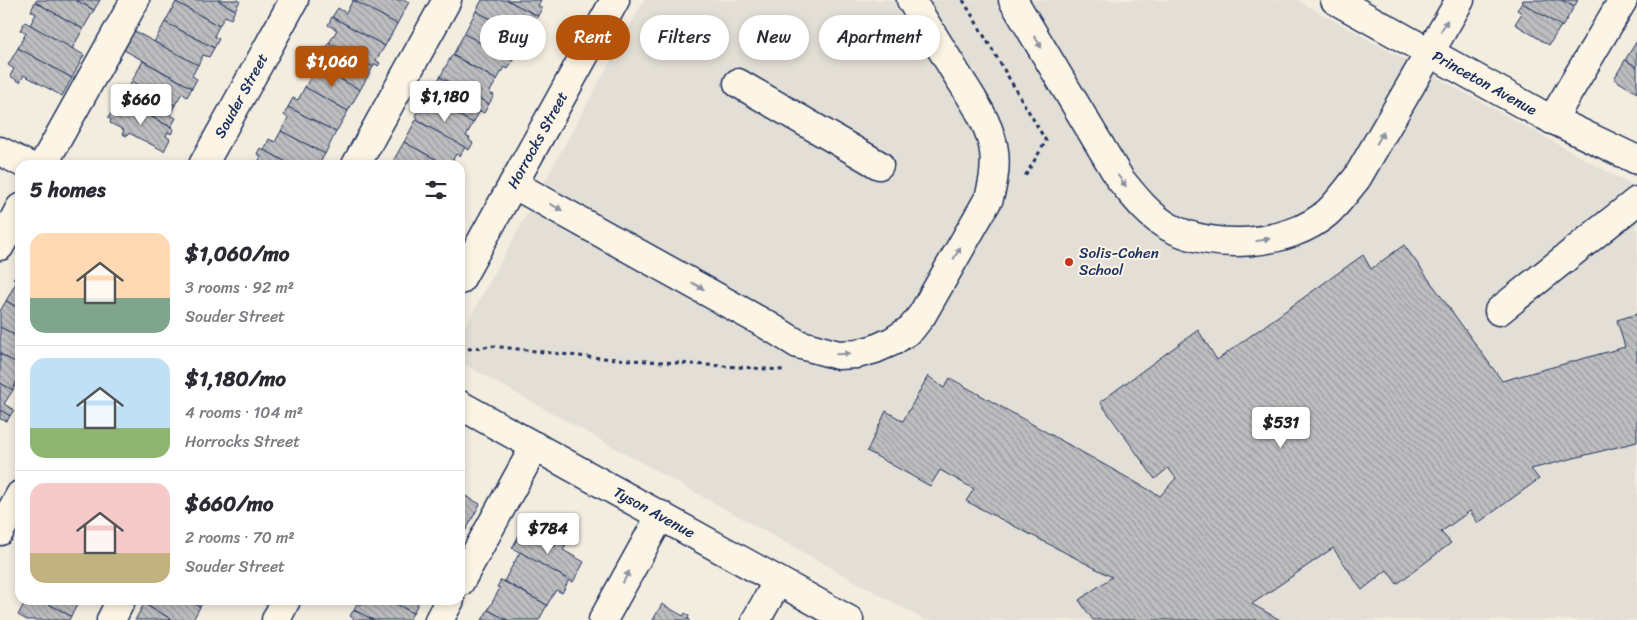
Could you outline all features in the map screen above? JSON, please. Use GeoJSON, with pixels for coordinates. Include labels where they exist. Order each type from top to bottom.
{"type":"FeatureCollection","features":[{"type":"Feature","properties":{"kind":"street"},"geometry":{"type":"LineString","coordinates":[[46,160],[135,0]]}},
{"type":"Feature","properties":{"kind":"street","name":"Souder Street"},"geometry":{"type":"LineString","coordinates":[[206,160],[294,0]]}},
{"type":"Feature","properties":{"kind":"street"},"geometry":{"type":"LineString","coordinates":[[359,160],[447,0]]}},
{"type":"Feature","properties":{"kind":"street","name":"Horrocks Street"},"geometry":{"type":"LineString","coordinates":[[465,271],[615,0]]}},
{"type":"Feature","properties":{"kind":"street"},"geometry":{"type":"LineString","coordinates":[[513,184],[759,320],[798,344],[838,355],[856,354],[884,345],[911,329],[922,314],[989,198],[994,179],[995,163],[986,125],[911,0]]}},
{"type":"Feature","properties":{"kind":"street"},"geometry":{"type":"LineString","coordinates":[[1013,0],[1120,179],[1134,197],[1153,215],[1170,227],[1194,236],[1239,242],[1281,236],[1306,226],[1326,214],[1341,199],[1357,178],[1460,0]]}},
{"type":"Feature","properties":{"kind":"street","name":"Princeton Avenue"},"geometry":{"type":"LineString","coordinates":[[1335,0],[1552,120],[1637,160]]}},
{"type":"Feature","properties":{"kind":"street"},"geometry":{"type":"LineString","coordinates":[[1552,120],[1623,0]]}},
{"type":"Feature","properties":{"kind":"street"},"geometry":{"type":"LineString","coordinates":[[738,83],[879,164]]}},
{"type":"Feature","properties":{"kind":"street"},"geometry":{"type":"LineString","coordinates":[[0,151],[17,160]]}},
{"type":"Feature","properties":{"kind":"street"},"geometry":{"type":"LineString","coordinates":[[1499,311],[1637,201]]}},
{"type":"Feature","properties":{"kind":"street"},"geometry":{"type":"LineString","coordinates":[[0,246],[15,218]]}},
{"type":"Feature","properties":{"kind":"street","name":"Tyson Avenue"},"geometry":{"type":"LineString","coordinates":[[465,408],[849,620]]}},
{"type":"Feature","properties":{"kind":"street"},"geometry":{"type":"LineString","coordinates":[[465,573],[535,446]]}},
{"type":"Feature","properties":{"kind":"street"},"geometry":{"type":"LineString","coordinates":[[0,531],[15,504]]}},
{"type":"Feature","properties":{"kind":"street"},"geometry":{"type":"LineString","coordinates":[[603,620],[661,515]]}},
{"type":"Feature","properties":{"kind":"street"},"geometry":{"type":"LineString","coordinates":[[756,620],[778,581]]}},
{"type":"Feature","properties":{"kind":"street"},"geometry":{"type":"LineString","coordinates":[[111,620],[119,605]]}},
{"type":"Feature","properties":{"kind":"street"},"geometry":{"type":"LineString","coordinates":[[276,620],[284,605]]}},
{"type":"Feature","properties":{"kind":"street"},"geometry":{"type":"LineString","coordinates":[[439,620],[447,605]]}},
{"type":"Feature","properties":{"kind":"path"},"geometry":{"type":"LineString","coordinates":[[963,0],[1046,141],[1021,184]]}},
{"type":"Feature","properties":{"kind":"path"},"geometry":{"type":"LineString","coordinates":[[465,349],[492,346],[588,357],[791,370]]}},
{"type":"Feature","properties":{"kind":"shaded area","name":"Solis-Cohen School"},"geometry":{"type":"Polygon","coordinates":[[[644,0],[1297,0],[1637,188],[1637,620],[925,620],[465,365],[465,327],[611,60],[630,60],[630,26],[644,0]]]}},
{"type":"Feature","properties":{"kind":"building"},"geometry":{"type":"Polygon","coordinates":[[[37,0],[76,0],[94,10],[83,29],[35,2],[37,0]]]}},
{"type":"Feature","properties":{"kind":"building"},"geometry":{"type":"Polygon","coordinates":[[[76,0],[100,0],[94,10],[76,0]]]}},
{"type":"Feature","properties":{"kind":"building"},"geometry":{"type":"Polygon","coordinates":[[[177,0],[218,0],[235,10],[231,19],[225,16],[219,26],[176,2],[177,0]]]}},
{"type":"Feature","properties":{"kind":"building"},"geometry":{"type":"Polygon","coordinates":[[[218,0],[238,0],[240,1],[235,10],[218,0]]]}},
{"type":"Feature","properties":{"kind":"building"},"geometry":{"type":"Polygon","coordinates":[[[353,0],[405,0],[409,2],[397,24],[353,0]]]}},
{"type":"Feature","properties":{"kind":"building"},"geometry":{"type":"Polygon","coordinates":[[[353,0],[397,24],[385,46],[332,17],[338,8],[346,13],[353,0]]]}},
{"type":"Feature","properties":{"kind":"building"},"geometry":{"type":"Polygon","coordinates":[[[482,0],[507,0],[536,15],[483,15],[476,11],[482,0]]]}},
{"type":"Feature","properties":{"kind":"building"},"geometry":{"type":"Polygon","coordinates":[[[507,0],[541,0],[538,6],[542,8],[538,15],[507,0]]]}},
{"type":"Feature","properties":{"kind":"building"},"geometry":{"type":"Polygon","coordinates":[[[1523,0],[1562,0],[1574,7],[1562,27],[1522,3],[1523,0]]]}},
{"type":"Feature","properties":{"kind":"building"},"geometry":{"type":"Polygon","coordinates":[[[1562,0],[1578,0],[1574,7],[1562,0]]]}},
{"type":"Feature","properties":{"kind":"building"},"geometry":{"type":"Polygon","coordinates":[[[35,2],[83,29],[72,49],[30,25],[36,14],[31,11],[35,2]]]}},
{"type":"Feature","properties":{"kind":"building"},"geometry":{"type":"Polygon","coordinates":[[[176,2],[219,26],[214,36],[219,39],[214,48],[165,22],[176,2]]]}},
{"type":"Feature","properties":{"kind":"building"},"geometry":{"type":"Polygon","coordinates":[[[1522,3],[1561,26],[1549,45],[1515,24],[1522,13],[1517,10],[1522,3]]]}},
{"type":"Feature","properties":{"kind":"building"},"geometry":{"type":"Polygon","coordinates":[[[476,11],[483,15],[480,15],[480,42],[464,34],[476,11]]]}},
{"type":"Feature","properties":{"kind":"building"},"geometry":{"type":"Polygon","coordinates":[[[332,17],[385,46],[376,60],[380,63],[378,66],[375,64],[373,67],[329,43],[337,30],[328,25],[332,17]]]}},
{"type":"Feature","properties":{"kind":"building"},"geometry":{"type":"Polygon","coordinates":[[[25,22],[84,55],[72,78],[18,48],[26,33],[20,30],[25,22]]]}},
{"type":"Feature","properties":{"kind":"building"},"geometry":{"type":"Polygon","coordinates":[[[165,22],[214,48],[209,57],[203,55],[198,65],[154,42],[165,22]]]}},
{"type":"Feature","properties":{"kind":"building"},"geometry":{"type":"Polygon","coordinates":[[[134,31],[198,65],[192,76],[197,79],[192,88],[124,50],[134,31]]]}},
{"type":"Feature","properties":{"kind":"building"},"geometry":{"type":"Polygon","coordinates":[[[464,34],[480,42],[480,60],[513,60],[508,69],[504,67],[497,80],[453,55],[464,34]]]}},
{"type":"Feature","properties":{"kind":"building"},"geometry":{"type":"Polygon","coordinates":[[[1637,41],[1637,67],[1625,60],[1637,41]]]}},
{"type":"Feature","properties":{"kind":"building"},"geometry":{"type":"Polygon","coordinates":[[[329,43],[373,67],[360,90],[312,63],[318,53],[320,54],[324,47],[326,49],[329,43]]]}},
{"type":"Feature","properties":{"kind":"building"},"geometry":{"type":"Polygon","coordinates":[[[18,48],[72,78],[62,96],[24,75],[20,82],[10,76],[14,69],[8,65],[18,48]]]}},
{"type":"Feature","properties":{"kind":"building"},"geometry":{"type":"Polygon","coordinates":[[[452,55],[497,80],[489,93],[494,95],[489,104],[440,77],[452,55]]]}},
{"type":"Feature","properties":{"kind":"building"},"geometry":{"type":"Polygon","coordinates":[[[1625,60],[1637,67],[1637,93],[1614,79],[1625,60]]]}},
{"type":"Feature","properties":{"kind":"building"},"geometry":{"type":"Polygon","coordinates":[[[143,61],[192,88],[187,97],[182,93],[175,105],[132,81],[143,61]]]}},
{"type":"Feature","properties":{"kind":"building"},"geometry":{"type":"Polygon","coordinates":[[[312,63],[360,90],[348,111],[305,87],[312,75],[308,72],[312,63]]]}},
{"type":"Feature","properties":{"kind":"building"},"geometry":{"type":"Polygon","coordinates":[[[440,77],[489,104],[484,113],[480,111],[473,123],[427,99],[440,77]]]}},
{"type":"Feature","properties":{"kind":"building"},"geometry":{"type":"Polygon","coordinates":[[[132,81],[175,105],[170,115],[176,118],[171,127],[122,101],[132,81]]]}},
{"type":"Feature","properties":{"kind":"building"},"geometry":{"type":"Polygon","coordinates":[[[305,87],[348,111],[336,132],[288,107],[293,98],[298,100],[305,87]]]}},
{"type":"Feature","properties":{"kind":"building"},"geometry":{"type":"Polygon","coordinates":[[[429,99],[473,123],[466,136],[473,143],[469,150],[417,120],[418,118],[415,116],[419,109],[422,111],[423,109],[420,107],[424,100],[427,102],[429,99]]]}},
{"type":"Feature","properties":{"kind":"building"},"geometry":{"type":"Polygon","coordinates":[[[122,101],[174,129],[171,134],[168,132],[166,136],[170,139],[164,151],[129,133],[127,136],[122,134],[124,130],[110,123],[111,120],[108,118],[113,110],[116,112],[122,101]]]}},
{"type":"Feature","properties":{"kind":"building"},"geometry":{"type":"Polygon","coordinates":[[[288,107],[336,132],[325,154],[281,131],[288,118],[284,115],[288,107]]]}},
{"type":"Feature","properties":{"kind":"building"},"geometry":{"type":"Polygon","coordinates":[[[416,120],[465,147],[460,156],[456,154],[453,160],[437,160],[404,142],[416,120]]]}},
{"type":"Feature","properties":{"kind":"building"},"geometry":{"type":"Polygon","coordinates":[[[281,131],[325,154],[321,160],[283,160],[264,150],[269,139],[275,142],[281,131]]]}},
{"type":"Feature","properties":{"kind":"building"},"geometry":{"type":"Polygon","coordinates":[[[404,142],[437,160],[394,160],[404,142]]]}},
{"type":"Feature","properties":{"kind":"building"},"geometry":{"type":"Polygon","coordinates":[[[260,148],[283,160],[259,160],[261,156],[257,154],[260,148]]]}},
{"type":"Feature","properties":{"kind":"building"},"geometry":{"type":"Polygon","coordinates":[[[1404,245],[1502,381],[1625,347],[1617,320],[1637,314],[1637,442],[1531,469],[1539,479],[1478,523],[1470,511],[1441,532],[1451,543],[1397,584],[1387,570],[1362,590],[1333,548],[1252,604],[1280,620],[1093,620],[1079,600],[1112,577],[966,501],[974,489],[940,470],[930,486],[867,451],[886,411],[903,421],[928,376],[944,388],[950,378],[1160,496],[1176,478],[1168,468],[1155,479],[1100,402],[1198,330],[1217,360],[1363,255],[1371,269],[1404,245]]]}},
{"type":"Feature","properties":{"kind":"building"},"geometry":{"type":"Polygon","coordinates":[[[15,285],[15,306],[6,301],[15,285]]]}},
{"type":"Feature","properties":{"kind":"building"},"geometry":{"type":"Polygon","coordinates":[[[6,301],[15,306],[15,335],[0,327],[0,311],[6,301]]]}},
{"type":"Feature","properties":{"kind":"building"},"geometry":{"type":"Polygon","coordinates":[[[0,327],[15,335],[15,362],[0,354],[0,327]]]}},
{"type":"Feature","properties":{"kind":"building"},"geometry":{"type":"Polygon","coordinates":[[[0,354],[15,362],[15,385],[13,390],[0,383],[0,354]]]}},
{"type":"Feature","properties":{"kind":"building"},"geometry":{"type":"Polygon","coordinates":[[[0,383],[13,390],[4,404],[14,410],[10,416],[0,410],[0,383]]]}},
{"type":"Feature","properties":{"kind":"building"},"geometry":{"type":"Polygon","coordinates":[[[0,410],[10,416],[7,421],[0,419],[0,410]]]}},
{"type":"Feature","properties":{"kind":"building"},"geometry":{"type":"Polygon","coordinates":[[[465,496],[480,504],[465,530],[465,496]]]}},
{"type":"Feature","properties":{"kind":"building"},"geometry":{"type":"Polygon","coordinates":[[[523,528],[555,546],[558,542],[566,546],[563,550],[584,562],[573,582],[512,548],[523,528]]]}},
{"type":"Feature","properties":{"kind":"building"},"geometry":{"type":"Polygon","coordinates":[[[520,552],[569,580],[562,593],[556,590],[547,605],[504,581],[520,552]]]}},
{"type":"Feature","properties":{"kind":"building"},"geometry":{"type":"Polygon","coordinates":[[[501,580],[547,605],[539,620],[507,620],[488,610],[500,588],[497,587],[501,580]]]}},
{"type":"Feature","properties":{"kind":"building"},"geometry":{"type":"Polygon","coordinates":[[[662,604],[683,616],[685,613],[689,616],[688,619],[690,620],[653,620],[662,604]]]}},
{"type":"Feature","properties":{"kind":"building"},"geometry":{"type":"Polygon","coordinates":[[[23,605],[51,605],[71,616],[69,620],[27,620],[18,615],[23,605]]]}},
{"type":"Feature","properties":{"kind":"building"},"geometry":{"type":"Polygon","coordinates":[[[51,605],[77,605],[71,616],[51,605]]]}},
{"type":"Feature","properties":{"kind":"building"},"geometry":{"type":"Polygon","coordinates":[[[143,605],[146,605],[173,620],[135,620],[143,605]]]}},
{"type":"Feature","properties":{"kind":"building"},"geometry":{"type":"Polygon","coordinates":[[[146,605],[197,605],[200,607],[193,620],[173,620],[146,605]]]}},
{"type":"Feature","properties":{"kind":"building"},"geometry":{"type":"Polygon","coordinates":[[[356,605],[398,605],[413,613],[409,620],[373,620],[354,610],[356,605]]]}},
{"type":"Feature","properties":{"kind":"building"},"geometry":{"type":"Polygon","coordinates":[[[398,605],[417,605],[413,613],[398,605]]]}},
{"type":"Feature","properties":{"kind":"building"},"geometry":{"type":"Polygon","coordinates":[[[488,610],[507,620],[482,620],[488,610]]]}},
{"type":"Feature","properties":{"kind":"building"},"geometry":{"type":"Polygon","coordinates":[[[353,611],[373,620],[353,620],[350,616],[353,611]]]}},
{"type":"Feature","properties":{"kind":"place","name":"Solis-Cohen School"},"geometry":{"type":"Point","coordinates":[1069,262]}}]}
